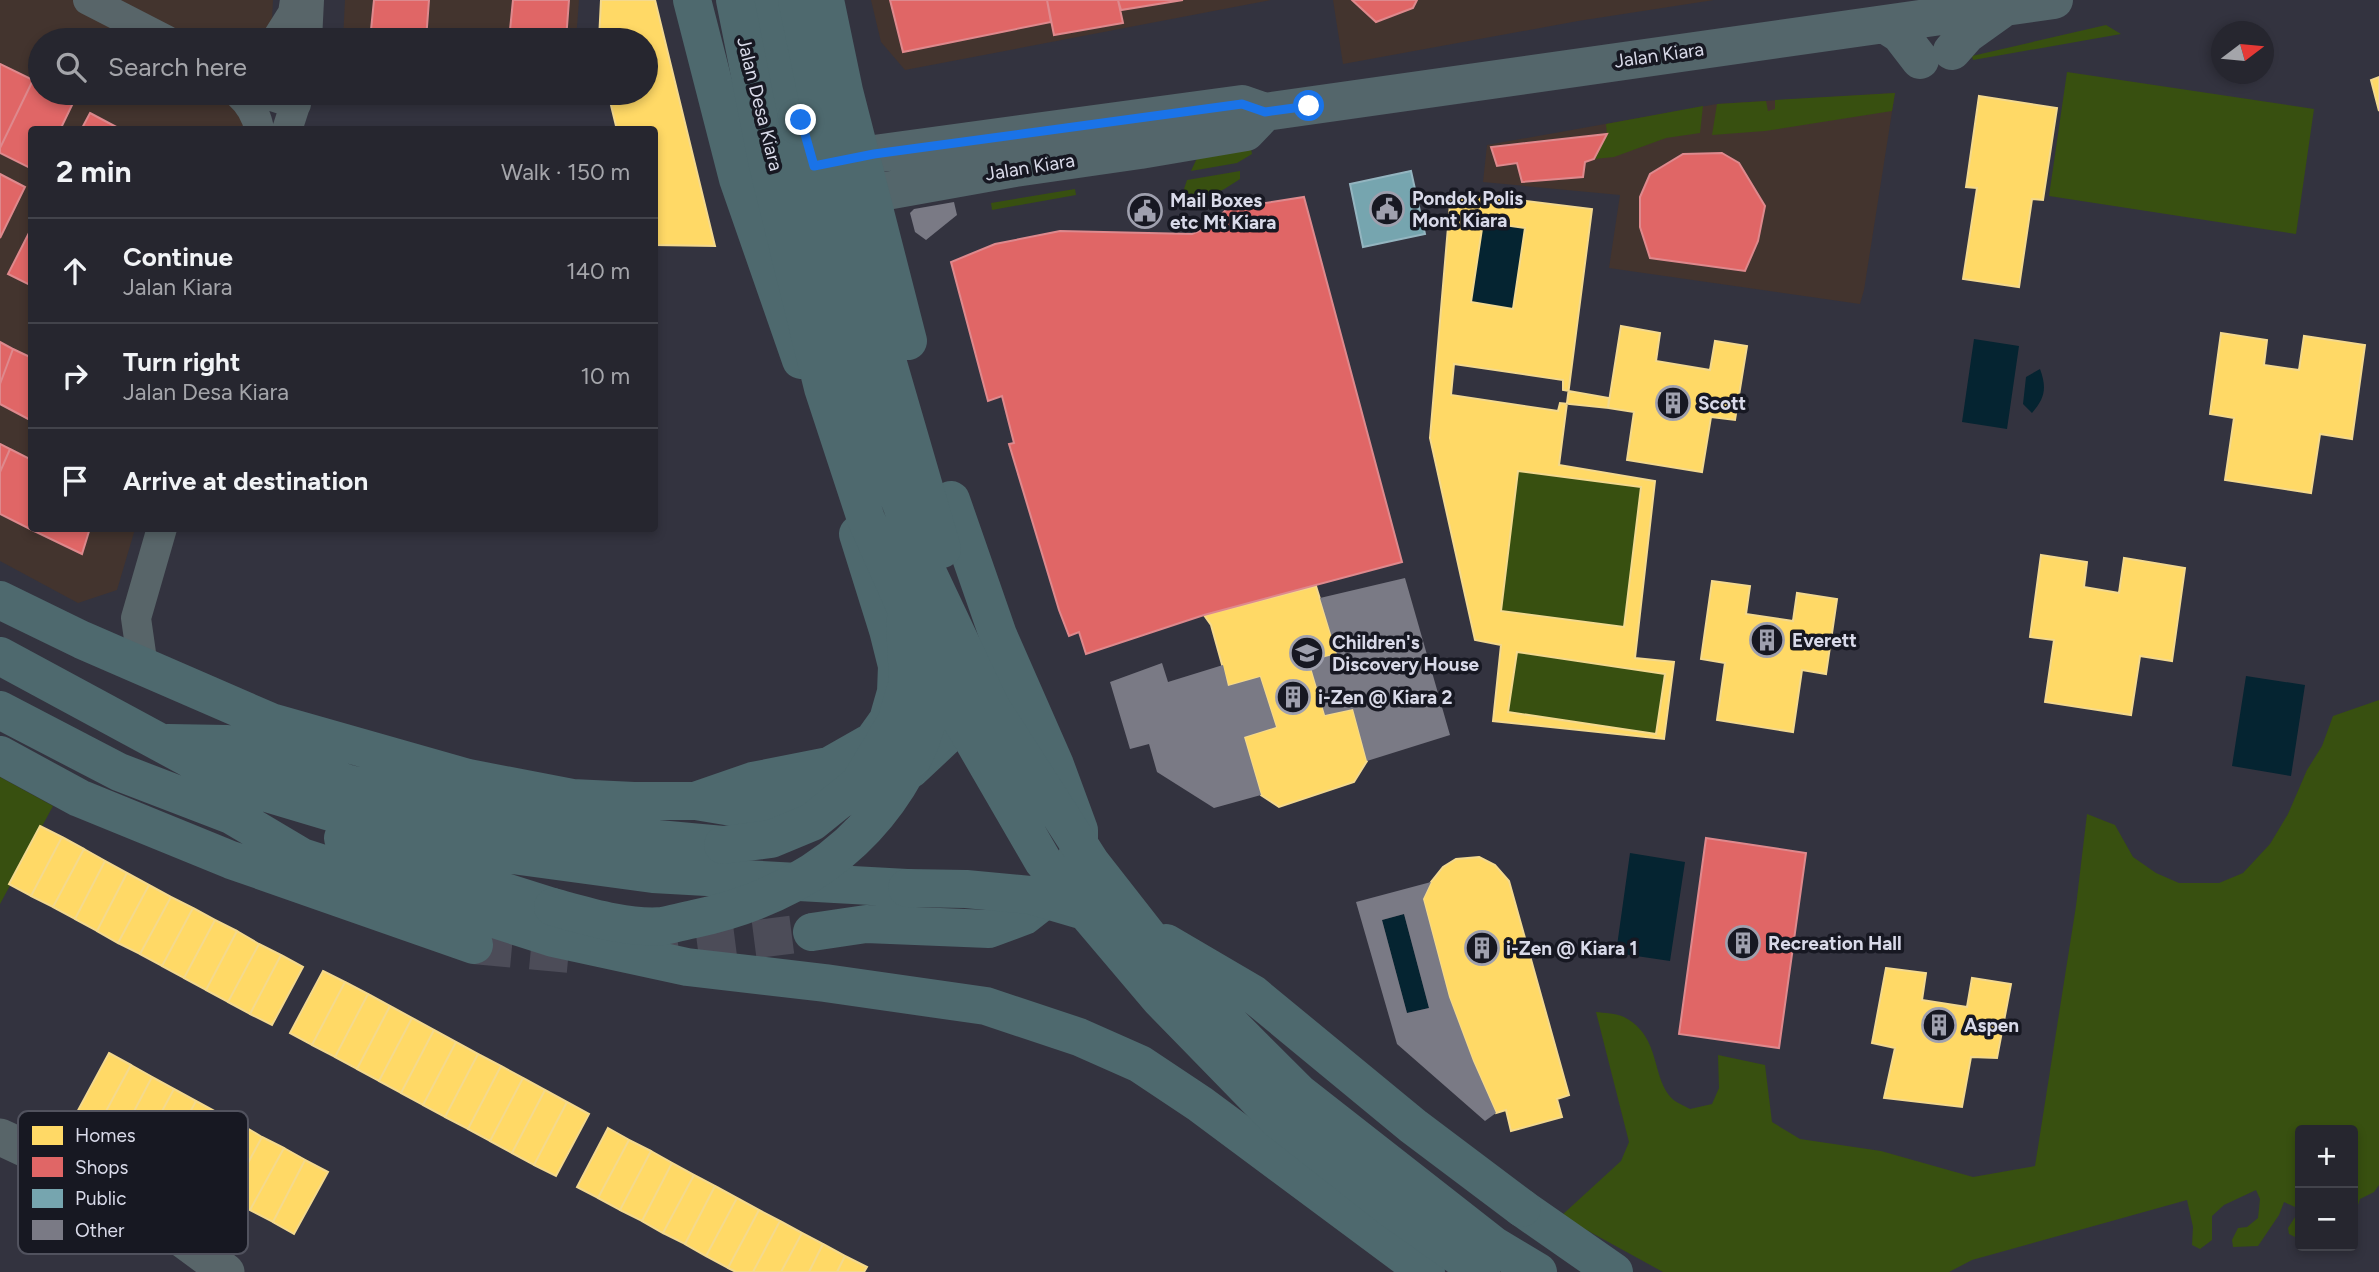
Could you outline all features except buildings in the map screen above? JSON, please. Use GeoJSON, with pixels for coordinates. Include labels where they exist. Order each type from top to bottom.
{"type":"FeatureCollection","features":[{"type":"Feature","properties":{"kind":"highway"},"geometry":{"type":"LineString","coordinates":[[692,0],[738,179],[810,386],[897,666],[896,692],[888,720],[873,741],[828,766],[753,781],[696,801]]}},
{"type":"Feature","properties":{"kind":"highway"},"geometry":{"type":"LineString","coordinates":[[162,742],[227,744],[349,784],[488,818],[592,833],[723,845],[771,839],[813,822],[859,784],[896,722],[908,681],[906,628],[889,555],[801,320],[769,210],[722,0]]}},
{"type":"Feature","properties":{"kind":"highway"},"geometry":{"type":"LineString","coordinates":[[735,0],[768,165],[820,374],[866,519],[918,636],[959,716],[1043,861],[1160,999],[1278,1119],[1392,1210],[1481,1272]]}},
{"type":"Feature","properties":{"kind":"highway"},"geometry":{"type":"LineString","coordinates":[[0,600],[82,640],[271,722],[468,779],[572,798],[696,801],[756,811],[830,802],[881,786],[911,769],[944,738],[952,723],[959,700],[961,674],[954,646],[917,576],[808,282],[799,180],[768,0]]}},
{"type":"Feature","properties":{"kind":"highway"},"geometry":{"type":"LineString","coordinates":[[231,815],[323,831],[423,866],[603,921],[662,926],[721,913],[783,891],[836,857],[867,827],[916,752],[928,717],[944,650],[946,593],[943,551],[851,236],[824,128],[797,0]]}},
{"type":"Feature","properties":{"kind":"highway"},"geometry":{"type":"LineString","coordinates":[[812,932],[866,924],[989,929],[1024,916],[1061,887],[1079,853],[1079,830],[1055,765],[998,635],[951,499],[844,91],[825,0]]}},
{"type":"Feature","properties":{"kind":"highway"},"geometry":{"type":"LineString","coordinates":[[799,180],[896,450],[955,597],[989,665],[1055,765]]}},
{"type":"Feature","properties":{"kind":"highway"},"geometry":{"type":"LineString","coordinates":[[799,180],[830,293],[875,434],[925,567],[991,707],[1091,863],[1170,964],[1299,1093],[1493,1245],[1538,1272]]}},
{"type":"Feature","properties":{"kind":"highway"},"geometry":{"type":"LineString","coordinates":[[0,656],[237,784],[344,816],[499,853],[653,874],[966,889],[1030,895],[1108,917],[1180,949],[1253,994],[1413,1126],[1522,1208],[1614,1272]]}},
{"type":"Feature","properties":{"kind":"highway"},"geometry":{"type":"LineString","coordinates":[[0,710],[120,772],[231,815],[302,857],[553,938],[688,967],[986,1006],[1079,1037],[1140,1064],[1211,1112],[1426,1272]]}},
{"type":"Feature","properties":{"kind":"highway"},"geometry":{"type":"LineString","coordinates":[[0,755],[79,798],[231,860],[474,945]]}},
{"type":"Feature","properties":{"kind":"main road","name":"Jalan Desa Kiara"},"geometry":{"type":"LineString","coordinates":[[735,0],[799,180]]}},
{"type":"Feature","properties":{"kind":"main road","name":"Jalan Kiara"},"geometry":{"type":"LineString","coordinates":[[799,180],[1015,168],[1245,132],[1265,112],[2054,0]]}},
{"type":"Feature","properties":{"kind":"main road"},"geometry":{"type":"LineString","coordinates":[[1886,25],[1936,55],[2004,8]]}},
{"type":"Feature","properties":{"kind":"street"},"geometry":{"type":"LineString","coordinates":[[88,0],[143,28]]}},
{"type":"Feature","properties":{"kind":"street"},"geometry":{"type":"LineString","coordinates":[[284,28],[293,13],[295,0]]}},
{"type":"Feature","properties":{"kind":"street"},"geometry":{"type":"LineString","coordinates":[[308,28],[309,0]]}},
{"type":"Feature","properties":{"kind":"street"},"geometry":{"type":"LineString","coordinates":[[250,105],[258,120],[258,126]]}},
{"type":"Feature","properties":{"kind":"street"},"geometry":{"type":"LineString","coordinates":[[274,126],[283,105]]}},
{"type":"Feature","properties":{"kind":"street"},"geometry":{"type":"LineString","coordinates":[[143,667],[136,618],[161,532]]}},
{"type":"Feature","properties":{"kind":"street"},"geometry":{"type":"LineString","coordinates":[[82,640],[106,636],[136,618]]}},
{"type":"Feature","properties":{"kind":"street"},"geometry":{"type":"LineString","coordinates":[[0,1137],[18,1145]]}},
{"type":"Feature","properties":{"kind":"street"},"geometry":{"type":"LineString","coordinates":[[203,1254],[226,1272]]}},
{"type":"Feature","properties":{"kind":"shaded area"},"geometry":{"type":"Polygon","coordinates":[[[0,0],[273,0],[270,28],[28,28],[28,105],[254,105],[250,126],[28,126],[28,532],[134,532],[117,590],[78,603],[0,561],[0,0]]]}},
{"type":"Feature","properties":{"kind":"shaded area"},"geometry":{"type":"Polygon","coordinates":[[[345,0],[579,0],[577,28],[344,28],[345,0]]]}},
{"type":"Feature","properties":{"kind":"shaded area"},"geometry":{"type":"Polygon","coordinates":[[[871,0],[1271,0],[905,70],[881,42],[871,0]]]}},
{"type":"Feature","properties":{"kind":"shaded area"},"geometry":{"type":"Polygon","coordinates":[[[1333,0],[1714,0],[1578,21],[1343,64],[1333,0]]]}},
{"type":"Feature","properties":{"kind":"shaded area"},"geometry":{"type":"Polygon","coordinates":[[[1895,93],[1860,304],[1609,268],[1620,195],[1483,182],[1487,145],[1717,104],[1895,93]]]}},
{"type":"Feature","properties":{"kind":"green space"},"geometry":{"type":"Polygon","coordinates":[[[2106,25],[2121,34],[1973,60],[1972,56],[2106,25]]]}},
{"type":"Feature","properties":{"kind":"green space"},"geometry":{"type":"Polygon","coordinates":[[[2067,72],[2314,109],[2296,234],[2049,196],[2067,72]]]}},
{"type":"Feature","properties":{"kind":"green space"},"geometry":{"type":"Polygon","coordinates":[[[1895,93],[1892,111],[1765,131],[1712,135],[1717,104],[1766,101],[1768,111],[1775,109],[1775,100],[1895,93]]]}},
{"type":"Feature","properties":{"kind":"green space"},"geometry":{"type":"Polygon","coordinates":[[[1703,106],[1700,133],[1666,138],[1614,157],[1594,159],[1607,134],[1606,124],[1703,106]]]}},
{"type":"Feature","properties":{"kind":"green space"},"geometry":{"type":"Polygon","coordinates":[[[1251,149],[1252,154],[1237,163],[1191,171],[1198,156],[1251,149]]]}},
{"type":"Feature","properties":{"kind":"green space"},"geometry":{"type":"Polygon","coordinates":[[[1240,171],[1240,179],[1214,194],[1193,197],[1186,194],[1184,189],[1187,180],[1240,171]]]}},
{"type":"Feature","properties":{"kind":"green space"},"geometry":{"type":"Polygon","coordinates":[[[1075,189],[1076,195],[992,210],[991,203],[1075,189]]]}},
{"type":"Feature","properties":{"kind":"green space"},"geometry":{"type":"Polygon","coordinates":[[[1518,471],[1641,487],[1624,627],[1501,611],[1518,471]]]}},
{"type":"Feature","properties":{"kind":"green space"},"geometry":{"type":"Polygon","coordinates":[[[1517,652],[1665,674],[1656,734],[1508,712],[1517,652]]]}},
{"type":"Feature","properties":{"kind":"green space"},"geometry":{"type":"Polygon","coordinates":[[[2379,700],[2379,1185],[2374,1192],[2360,1199],[2358,1205],[2358,1125],[2295,1125],[2295,1207],[2284,1202],[2279,1215],[2258,1246],[2233,1247],[2232,1240],[2238,1228],[2247,1227],[2258,1218],[2260,1199],[2256,1190],[2224,1205],[2212,1216],[2212,1240],[2200,1249],[2192,1245],[2193,1227],[2187,1200],[1972,1260],[1949,1272],[1663,1272],[1561,1216],[1621,1161],[1629,1142],[1596,1012],[1624,1017],[1636,1026],[1651,1047],[1667,1092],[1675,1101],[1690,1109],[1712,1104],[1719,1088],[1718,1055],[1765,1065],[1772,1122],[1800,1139],[1881,1151],[1973,1177],[2035,1166],[2076,906],[2087,814],[2115,825],[2133,857],[2156,873],[2179,883],[2219,883],[2243,873],[2270,844],[2322,746],[2333,716],[2379,700]]]}},
{"type":"Feature","properties":{"kind":"green space"},"geometry":{"type":"Polygon","coordinates":[[[0,777],[53,806],[0,904],[0,777]]]}},
{"type":"Feature","properties":{"kind":"green space"},"geometry":{"type":"Polygon","coordinates":[[[2295,1217],[2295,1237],[2289,1234],[2288,1228],[2295,1217]]]}},
{"type":"Feature","properties":{"kind":"water"},"geometry":{"type":"Polygon","coordinates":[[[1483,222],[1525,228],[1513,309],[1471,302],[1483,222]]]}},
{"type":"Feature","properties":{"kind":"water"},"geometry":{"type":"Polygon","coordinates":[[[1974,339],[2019,346],[2007,429],[1962,422],[1974,339]]]}},
{"type":"Feature","properties":{"kind":"water"},"geometry":{"type":"Polygon","coordinates":[[[2040,369],[2044,392],[2032,413],[2023,404],[2026,377],[2040,369]]]}},
{"type":"Feature","properties":{"kind":"water"},"geometry":{"type":"Polygon","coordinates":[[[2246,676],[2305,685],[2291,776],[2232,766],[2246,676]]]}},
{"type":"Feature","properties":{"kind":"water"},"geometry":{"type":"Polygon","coordinates":[[[1630,853],[1685,862],[1670,961],[1616,953],[1630,853]]]}},
{"type":"Feature","properties":{"kind":"water"},"geometry":{"type":"Polygon","coordinates":[[[1404,914],[1429,1008],[1407,1013],[1382,920],[1404,914]]]}},
{"type":"Feature","properties":{"kind":"tunnel"},"geometry":{"type":"LineString","coordinates":[[641,954],[812,932]]}},
{"type":"Feature","properties":{"kind":"tunnel"},"geometry":{"type":"LineString","coordinates":[[474,945],[581,955]]}},
{"type":"Feature","properties":{"kind":"place","name":"Pondok Polis Mont Kiara"},"geometry":{"type":"Point","coordinates":[1387,209]}},
{"type":"Feature","properties":{"kind":"place","name":"Mail Boxes etc Mt Kiara"},"geometry":{"type":"Point","coordinates":[1145,211]}},
{"type":"Feature","properties":{"kind":"place","name":"Scott"},"geometry":{"type":"Point","coordinates":[1673,403]}},
{"type":"Feature","properties":{"kind":"place","name":"Everett"},"geometry":{"type":"Point","coordinates":[1767,640]}},
{"type":"Feature","properties":{"kind":"place","name":"Children's Discovery House"},"geometry":{"type":"Point","coordinates":[1307,653]}},
{"type":"Feature","properties":{"kind":"place","name":"i-Zen @ Kiara 2"},"geometry":{"type":"Point","coordinates":[1293,697]}},
{"type":"Feature","properties":{"kind":"place","name":"Recreation Hall"},"geometry":{"type":"Point","coordinates":[1743,943]}},
{"type":"Feature","properties":{"kind":"place","name":"i-Zen @ Kiara 1"},"geometry":{"type":"Point","coordinates":[1482,948]}},
{"type":"Feature","properties":{"kind":"place","name":"Aspen"},"geometry":{"type":"Point","coordinates":[1939,1025]}},
{"type":"Feature","properties":{"kind":"route"},"geometry":{"type":"LineString","coordinates":[[801,120],[814,166],[874,154],[1242,104],[1265,112],[1309,106]]}}]}
